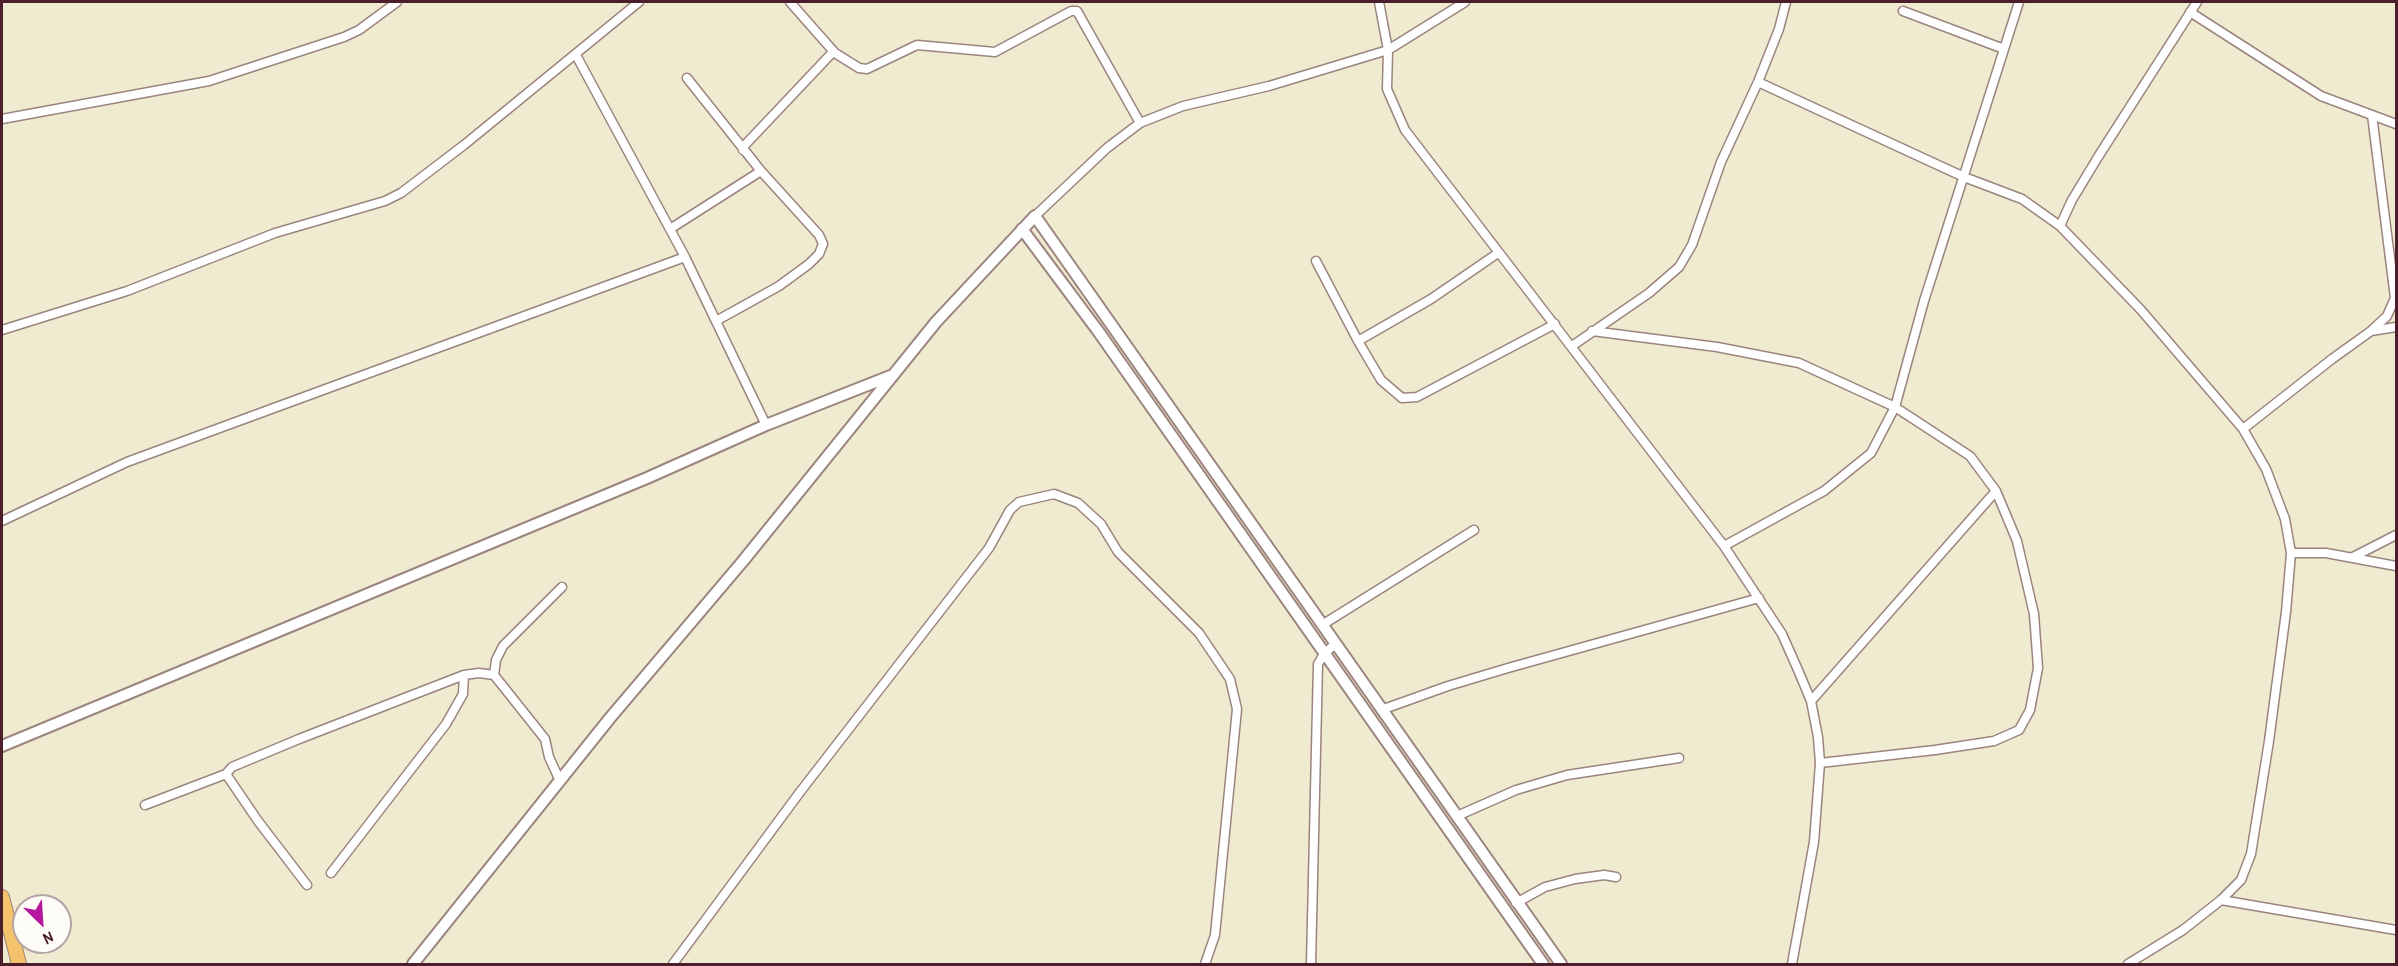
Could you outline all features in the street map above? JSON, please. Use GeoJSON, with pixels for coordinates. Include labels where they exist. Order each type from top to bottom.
{"type":"FeatureCollection","features":[{"type":"Feature","properties":{"kind":"main road"},"geometry":{"type":"LineString","coordinates":[[2,897],[19,964]]}},
{"type":"Feature","properties":{"kind":"street"},"geometry":{"type":"LineString","coordinates":[[2,119],[209,81],[344,37],[359,30],[397,2]]}},
{"type":"Feature","properties":{"kind":"street"},"geometry":{"type":"LineString","coordinates":[[2,330],[128,291],[275,233],[385,201],[401,193],[464,146],[639,2]]}},
{"type":"Feature","properties":{"kind":"street"},"geometry":{"type":"LineString","coordinates":[[790,2],[835,53],[859,68],[867,69],[917,45],[995,52],[1071,11],[1077,11],[1140,123]]}},
{"type":"Feature","properties":{"kind":"street"},"geometry":{"type":"LineString","coordinates":[[1379,2],[1388,50],[1387,89],[1405,130],[1724,546],[1782,634],[1811,701],[1820,763],[1814,842],[1792,964]]}},
{"type":"Feature","properties":{"kind":"street"},"geometry":{"type":"LineString","coordinates":[[413,964],[936,322],[1022,229],[1107,147],[1140,123],[1183,106],[1269,86],[1388,50],[1465,2]]}},
{"type":"Feature","properties":{"kind":"street"},"geometry":{"type":"LineString","coordinates":[[1572,346],[1649,293],[1679,267],[1692,245],[1721,162],[1758,82],[1779,29],[1786,2]]}},
{"type":"Feature","properties":{"kind":"street"},"geometry":{"type":"LineString","coordinates":[[1724,546],[1824,490],[1871,453],[1895,407],[1924,301],[2019,2]]}},
{"type":"Feature","properties":{"kind":"street"},"geometry":{"type":"LineString","coordinates":[[2060,226],[2098,157],[2197,2]]}},
{"type":"Feature","properties":{"kind":"street"},"geometry":{"type":"LineString","coordinates":[[1903,11],[2004,49]]}},
{"type":"Feature","properties":{"kind":"street"},"geometry":{"type":"LineString","coordinates":[[2190,12],[2321,96],[2397,124]]}},
{"type":"Feature","properties":{"kind":"street"},"geometry":{"type":"LineString","coordinates":[[743,150],[744,146],[776,112],[832,53],[835,53]]}},
{"type":"Feature","properties":{"kind":"street"},"geometry":{"type":"LineString","coordinates":[[576,55],[685,257],[766,425]]}},
{"type":"Feature","properties":{"kind":"street"},"geometry":{"type":"LineString","coordinates":[[687,78],[760,171],[819,235],[823,244],[819,254],[809,264],[779,286],[716,321]]}},
{"type":"Feature","properties":{"kind":"street"},"geometry":{"type":"LineString","coordinates":[[1758,82],[1964,177],[2022,199],[2060,226],[2141,310],[2243,429],[2266,470],[2285,519],[2290,553],[2286,612],[2270,741],[2251,854],[2241,880],[2221,900],[2183,930],[2128,964]]}},
{"type":"Feature","properties":{"kind":"street"},"geometry":{"type":"LineString","coordinates":[[2243,429],[2332,358],[2371,331],[2387,316],[2395,298],[2373,115]]}},
{"type":"Feature","properties":{"kind":"street"},"geometry":{"type":"LineString","coordinates":[[670,229],[760,171]]}},
{"type":"Feature","properties":{"kind":"street"},"geometry":{"type":"LineString","coordinates":[[1035,216],[1561,964]]}},
{"type":"Feature","properties":{"kind":"street"},"geometry":{"type":"LineString","coordinates":[[1022,229],[1098,332],[1543,964]]}},
{"type":"Feature","properties":{"kind":"street"},"geometry":{"type":"LineString","coordinates":[[1358,341],[1431,299],[1498,254]]}},
{"type":"Feature","properties":{"kind":"street"},"geometry":{"type":"LineString","coordinates":[[2,521],[127,462],[685,257]]}},
{"type":"Feature","properties":{"kind":"street"},"geometry":{"type":"LineString","coordinates":[[1316,261],[1358,341],[1382,380],[1402,398],[1417,397],[1555,324]]}},
{"type":"Feature","properties":{"kind":"street"},"geometry":{"type":"LineString","coordinates":[[2371,331],[2397,327]]}},
{"type":"Feature","properties":{"kind":"street"},"geometry":{"type":"LineString","coordinates":[[1593,331],[1717,347],[1799,363],[1895,407],[1970,456],[1996,491],[2017,541],[2034,614],[2038,668],[2030,710],[2019,730],[1994,741],[1820,763]]}},
{"type":"Feature","properties":{"kind":"street"},"geometry":{"type":"LineString","coordinates":[[2,746],[647,478],[766,425],[894,374]]}},
{"type":"Feature","properties":{"kind":"street"},"geometry":{"type":"LineString","coordinates":[[1811,701],[1996,491]]}},
{"type":"Feature","properties":{"kind":"street"},"geometry":{"type":"LineString","coordinates":[[673,964],[800,792],[989,548],[1010,510],[1019,502],[1054,494],[1078,503],[1101,524],[1118,552],[1199,633],[1230,679],[1237,709],[1215,935],[1205,964]]}},
{"type":"Feature","properties":{"kind":"street"},"geometry":{"type":"LineString","coordinates":[[1323,625],[1474,530]]}},
{"type":"Feature","properties":{"kind":"street"},"geometry":{"type":"LineString","coordinates":[[2352,557],[2397,536]]}},
{"type":"Feature","properties":{"kind":"street"},"geometry":{"type":"LineString","coordinates":[[2290,553],[2326,553],[2397,566]]}},
{"type":"Feature","properties":{"kind":"street"},"geometry":{"type":"LineString","coordinates":[[494,675],[496,660],[503,646],[562,587]]}},
{"type":"Feature","properties":{"kind":"street"},"geometry":{"type":"LineString","coordinates":[[1381,710],[1508,668],[1759,598]]}},
{"type":"Feature","properties":{"kind":"street"},"geometry":{"type":"LineString","coordinates":[[1311,964],[1318,664],[1324,654],[1335,644]]}},
{"type":"Feature","properties":{"kind":"street"},"geometry":{"type":"LineString","coordinates":[[145,805],[226,774],[232,767],[464,675],[479,673],[494,675],[545,738],[549,757],[560,781]]}},
{"type":"Feature","properties":{"kind":"street"},"geometry":{"type":"LineString","coordinates":[[331,873],[446,724],[463,694],[464,675]]}},
{"type":"Feature","properties":{"kind":"street"},"geometry":{"type":"LineString","coordinates":[[1457,816],[1516,790],[1568,775],[1679,758]]}},
{"type":"Feature","properties":{"kind":"street"},"geometry":{"type":"LineString","coordinates":[[226,774],[258,821],[307,885]]}},
{"type":"Feature","properties":{"kind":"street"},"geometry":{"type":"LineString","coordinates":[[1516,903],[1545,887],[1575,879],[1604,875],[1616,877]]}},
{"type":"Feature","properties":{"kind":"street"},"geometry":{"type":"LineString","coordinates":[[2221,900],[2397,930]]}}]}
